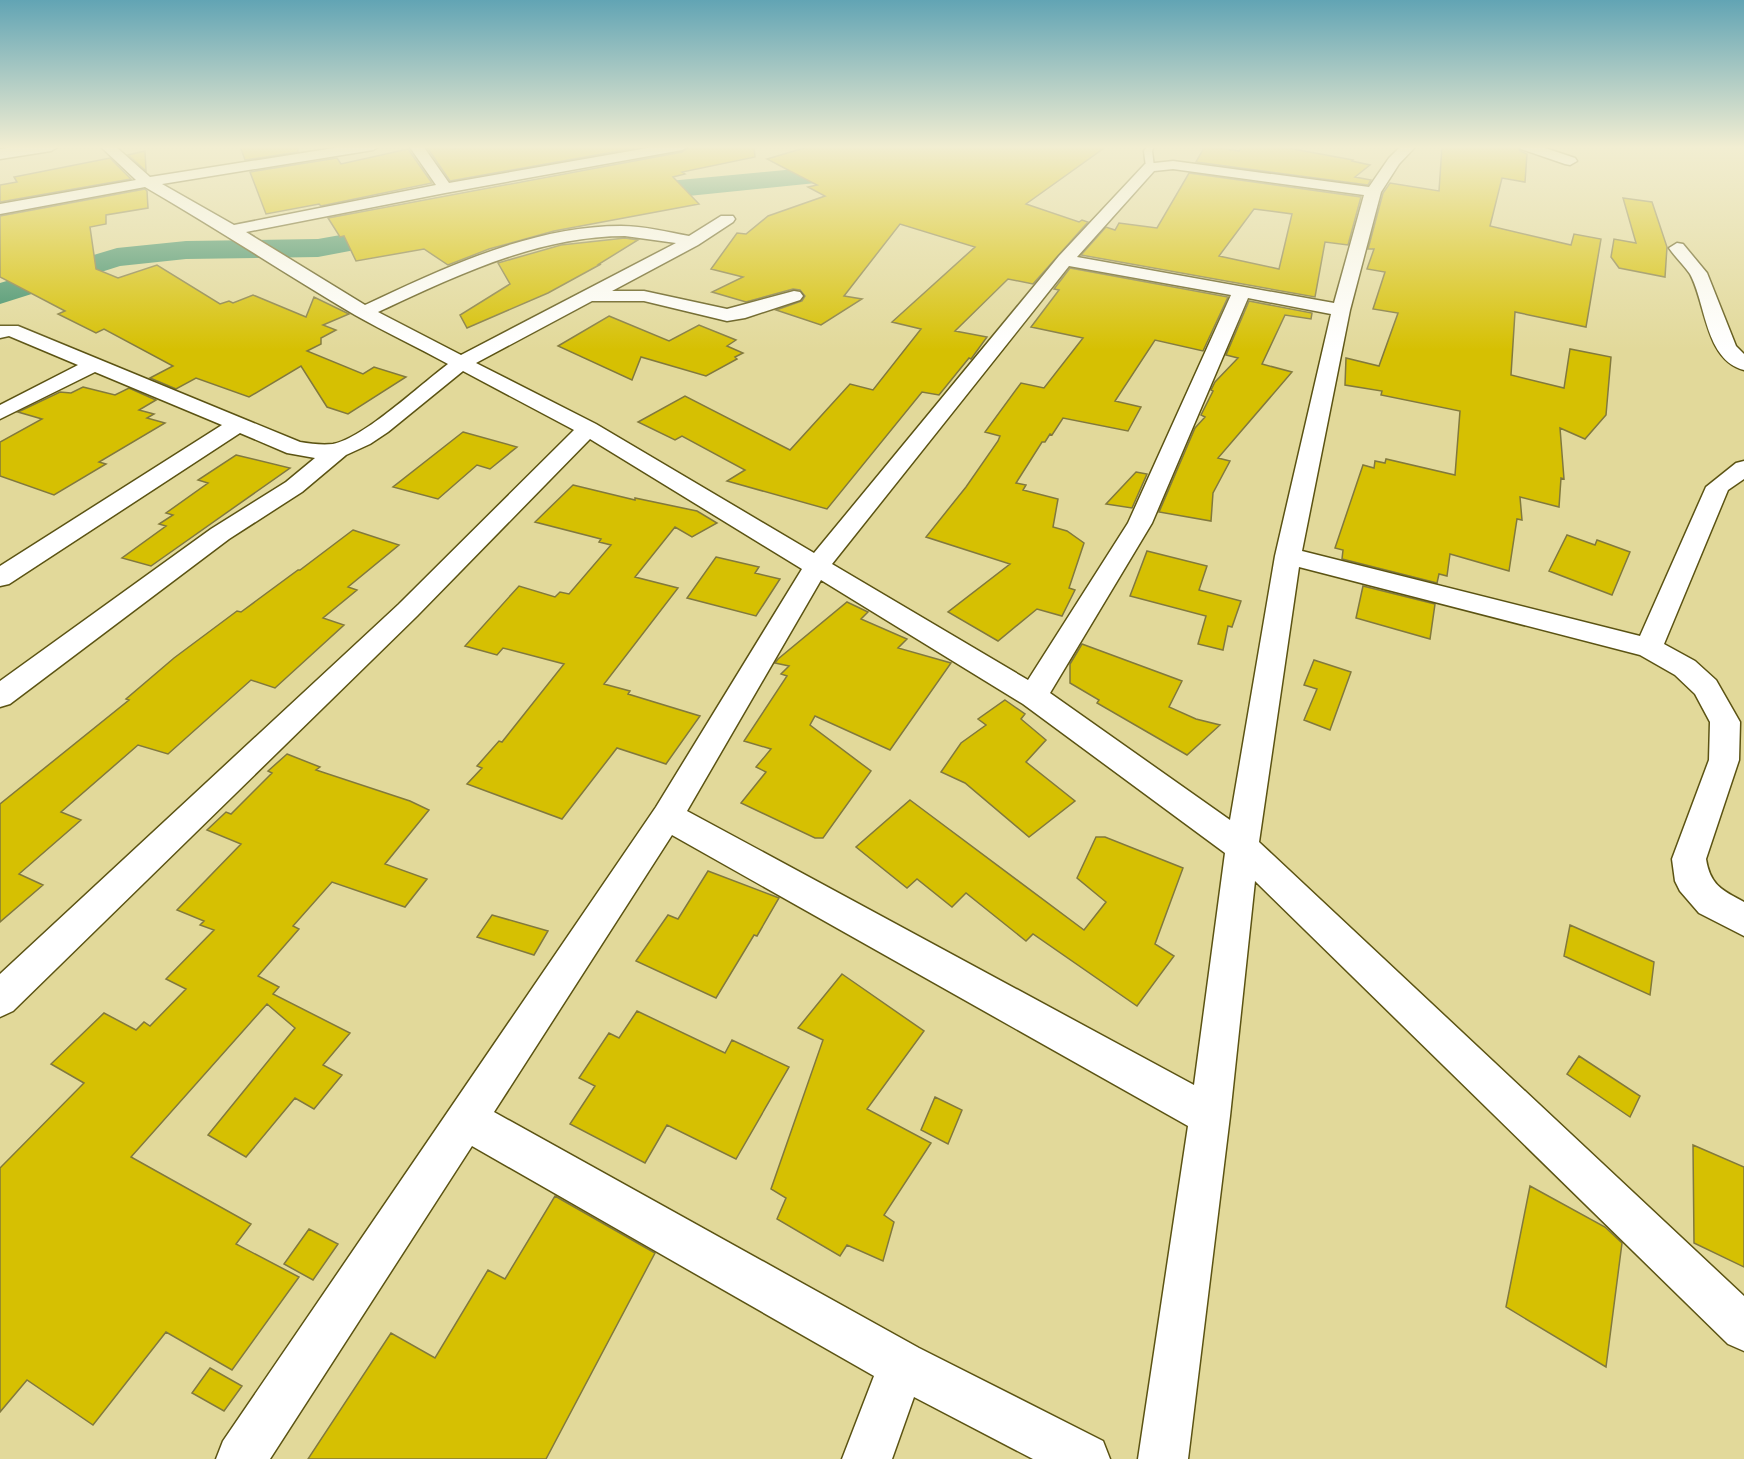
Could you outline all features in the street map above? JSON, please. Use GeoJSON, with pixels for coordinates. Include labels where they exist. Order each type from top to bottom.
{"type":"FeatureCollection","features":[{"type":"Feature","properties":{"kind":"street"},"geometry":{"type":"LineString","coordinates":[[204,214],[364,312],[588,429],[1033,696],[1242,847],[1744,1328]]}},
{"type":"Feature","properties":{"kind":"street"},"geometry":{"type":"LineString","coordinates":[[232,230],[313,214]]}},
{"type":"Feature","properties":{"kind":"street"},"geometry":{"type":"LineString","coordinates":[[241,1459],[668,816],[816,567],[1103,214]]}},
{"type":"Feature","properties":{"kind":"street"},"geometry":{"type":"LineString","coordinates":[[1163,1459],[1210,1116],[1242,847],[1288,556],[1341,310],[1367,214]]}},
{"type":"Feature","properties":{"kind":"street"},"geometry":{"type":"LineString","coordinates":[[0,696],[220,534],[294,487],[338,450],[362,439],[380,427],[461,363],[692,241],[727,219]]}},
{"type":"Feature","properties":{"kind":"street"},"geometry":{"type":"LineString","coordinates":[[364,312],[446,274],[564,237],[616,231],[692,241]]}},
{"type":"Feature","properties":{"kind":"street"},"geometry":{"type":"LineString","coordinates":[[1677,248],[1698,273],[1727,349],[1744,364]]}},
{"type":"Feature","properties":{"kind":"street"},"geometry":{"type":"LineString","coordinates":[[1065,260],[1341,310]]}},
{"type":"Feature","properties":{"kind":"street"},"geometry":{"type":"LineString","coordinates":[[1033,696],[1140,523],[1242,293]]}},
{"type":"Feature","properties":{"kind":"street"},"geometry":{"type":"LineString","coordinates":[[585,296],[644,296],[727,315],[738,314],[794,296]]}},
{"type":"Feature","properties":{"kind":"street"},"geometry":{"type":"LineString","coordinates":[[0,332],[11,330],[296,448],[312,451],[338,450]]}},
{"type":"Feature","properties":{"kind":"street"},"geometry":{"type":"LineString","coordinates":[[0,413],[94,365]]}},
{"type":"Feature","properties":{"kind":"street"},"geometry":{"type":"LineString","coordinates":[[0,578],[239,424]]}},
{"type":"Feature","properties":{"kind":"street"},"geometry":{"type":"LineString","coordinates":[[0,999],[408,610],[588,429]]}},
{"type":"Feature","properties":{"kind":"street"},"geometry":{"type":"LineString","coordinates":[[1649,648],[1718,487],[1744,468]]}},
{"type":"Feature","properties":{"kind":"street"},"geometry":{"type":"LineString","coordinates":[[1288,556],[1649,648],[1685,668],[1706,687],[1725,722],[1724,760],[1689,859],[1692,881],[1711,902],[1744,920]]}},
{"type":"Feature","properties":{"kind":"street"},"geometry":{"type":"LineString","coordinates":[[668,816],[1210,1116]]}},
{"type":"Feature","properties":{"kind":"street"},"geometry":{"type":"LineString","coordinates":[[467,1120],[903,1365],[1085,1459]]}},
{"type":"Feature","properties":{"kind":"street"},"geometry":{"type":"LineString","coordinates":[[867,1459],[903,1365]]}},
{"type":"Feature","properties":{"kind":"building"},"geometry":{"type":"Polygon","coordinates":[[[111,214],[106,215],[106,224],[90,227],[96,269],[118,278],[157,265],[220,304],[229,301],[233,303],[253,295],[306,317],[314,297],[349,314],[323,325],[336,330],[321,338],[321,344],[307,351],[363,374],[374,367],[406,377],[348,414],[327,407],[301,366],[249,397],[196,378],[176,389],[150,378],[173,366],[104,329],[96,333],[58,314],[65,311],[0,277],[0,216],[111,214]]]}},
{"type":"Feature","properties":{"kind":"building"},"geometry":{"type":"Polygon","coordinates":[[[349,214],[645,214],[554,231],[489,249],[448,265],[424,249],[356,261],[344,236],[340,237],[328,218],[349,214]]]}},
{"type":"Feature","properties":{"kind":"building"},"geometry":{"type":"Polygon","coordinates":[[[773,214],[1056,214],[1079,222],[1082,220],[1088,222],[1033,284],[1008,279],[955,331],[987,337],[939,395],[922,392],[827,509],[727,481],[745,470],[682,436],[675,440],[638,422],[685,396],[790,450],[850,384],[873,390],[921,329],[892,322],[975,247],[900,224],[844,296],[862,299],[821,325],[776,310],[802,301],[805,296],[800,290],[793,289],[746,302],[712,292],[743,277],[711,269],[737,233],[746,234],[773,214]]]}},
{"type":"Feature","properties":{"kind":"building"},"geometry":{"type":"Polygon","coordinates":[[[1165,214],[1250,214],[1219,256],[1279,269],[1292,214],[1356,214],[1348,245],[1325,242],[1315,297],[1081,255],[1106,227],[1115,230],[1119,223],[1157,228],[1165,214]]]}},
{"type":"Feature","properties":{"kind":"building"},"geometry":{"type":"Polygon","coordinates":[[[1377,214],[1493,214],[1490,226],[1571,245],[1574,234],[1601,239],[1586,327],[1515,312],[1511,375],[1564,388],[1570,349],[1611,357],[1606,415],[1585,439],[1560,428],[1564,479],[1561,478],[1559,507],[1520,497],[1522,520],[1517,519],[1509,571],[1450,554],[1447,576],[1439,574],[1437,583],[1342,559],[1343,550],[1335,548],[1363,465],[1374,468],[1375,461],[1385,463],[1386,459],[1455,475],[1460,411],[1381,395],[1382,391],[1345,385],[1346,358],[1379,366],[1398,313],[1373,309],[1385,272],[1367,269],[1374,249],[1368,249],[1377,214]]]}},
{"type":"Feature","properties":{"kind":"building"},"geometry":{"type":"Polygon","coordinates":[[[1628,214],[1656,214],[1667,247],[1665,277],[1619,268],[1611,257],[1614,239],[1636,243],[1628,214]]]}},
{"type":"Feature","properties":{"kind":"building"},"geometry":{"type":"Polygon","coordinates":[[[625,238],[638,240],[599,264],[601,264],[548,293],[467,328],[460,315],[510,284],[498,263],[561,245],[625,238]]]}},
{"type":"Feature","properties":{"kind":"building"},"geometry":{"type":"Polygon","coordinates":[[[1070,268],[1228,297],[1203,351],[1155,340],[1115,401],[1141,407],[1128,431],[1063,418],[1052,435],[1050,434],[1045,442],[1042,442],[1016,483],[1026,485],[1023,490],[1058,499],[1053,527],[1067,531],[1084,543],[1069,588],[1075,590],[1062,616],[1037,609],[998,641],[948,612],[1010,564],[926,537],[966,487],[998,441],[1000,436],[985,432],[1021,383],[1044,388],[1083,338],[1031,327],[1059,290],[1054,289],[1070,268]]]}},
{"type":"Feature","properties":{"kind":"building"},"geometry":{"type":"Polygon","coordinates":[[[1249,301],[1312,313],[1311,319],[1285,315],[1262,364],[1292,372],[1218,458],[1230,461],[1213,493],[1211,521],[1159,512],[1195,428],[1205,417],[1201,415],[1215,382],[1238,358],[1226,355],[1249,301]]]}},
{"type":"Feature","properties":{"kind":"building"},"geometry":{"type":"Polygon","coordinates":[[[609,316],[669,341],[699,325],[736,340],[727,346],[743,353],[735,357],[737,359],[706,376],[641,357],[632,380],[558,346],[609,316]]]}},
{"type":"Feature","properties":{"kind":"building"},"geometry":{"type":"Polygon","coordinates":[[[83,387],[115,395],[129,388],[156,400],[139,410],[154,414],[147,418],[165,423],[99,462],[106,464],[54,495],[0,476],[0,442],[42,419],[18,412],[60,392],[71,393],[83,387]]]}},
{"type":"Feature","properties":{"kind":"building"},"geometry":{"type":"Polygon","coordinates":[[[463,432],[517,447],[490,469],[477,465],[438,499],[393,487],[463,432]]]}},
{"type":"Feature","properties":{"kind":"building"},"geometry":{"type":"Polygon","coordinates":[[[236,455],[290,468],[151,566],[122,558],[166,526],[159,524],[173,515],[166,513],[208,483],[198,480],[236,455]]]}},
{"type":"Feature","properties":{"kind":"building"},"geometry":{"type":"Polygon","coordinates":[[[1136,472],[1147,474],[1132,508],[1106,504],[1136,472]]]}},
{"type":"Feature","properties":{"kind":"building"},"geometry":{"type":"Polygon","coordinates":[[[573,485],[635,500],[635,498],[697,511],[717,523],[692,537],[675,527],[635,577],[678,588],[604,684],[630,691],[628,694],[700,716],[666,764],[617,748],[562,819],[467,784],[482,768],[477,766],[499,741],[502,742],[564,664],[503,648],[497,655],[465,646],[519,586],[555,597],[560,592],[569,594],[611,545],[599,542],[601,539],[535,522],[573,485]]]}},
{"type":"Feature","properties":{"kind":"building"},"geometry":{"type":"Polygon","coordinates":[[[353,530],[399,545],[348,587],[357,590],[323,618],[344,625],[275,688],[251,680],[168,754],[138,745],[61,812],[81,820],[19,874],[43,885],[0,922],[0,804],[129,700],[126,699],[174,658],[353,530]]]}},
{"type":"Feature","properties":{"kind":"building"},"geometry":{"type":"Polygon","coordinates":[[[1567,535],[1595,545],[1597,540],[1630,552],[1612,595],[1549,571],[1567,535]]]}},
{"type":"Feature","properties":{"kind":"building"},"geometry":{"type":"Polygon","coordinates":[[[1147,551],[1207,566],[1199,590],[1241,601],[1232,627],[1228,626],[1223,650],[1198,644],[1206,616],[1130,596],[1147,551]]]}},
{"type":"Feature","properties":{"kind":"building"},"geometry":{"type":"Polygon","coordinates":[[[716,557],[759,567],[755,573],[780,579],[756,616],[687,598],[716,557]]]}},
{"type":"Feature","properties":{"kind":"building"},"geometry":{"type":"Polygon","coordinates":[[[1363,586],[1435,604],[1430,639],[1356,618],[1363,586]]]}},
{"type":"Feature","properties":{"kind":"building"},"geometry":{"type":"Polygon","coordinates":[[[847,602],[868,612],[861,619],[907,639],[898,648],[951,663],[890,750],[815,716],[810,725],[871,771],[823,838],[815,838],[741,803],[766,772],[756,767],[771,749],[744,741],[787,676],[781,674],[789,666],[775,663],[847,602]]]}},
{"type":"Feature","properties":{"kind":"building"},"geometry":{"type":"Polygon","coordinates":[[[1082,644],[1182,681],[1169,707],[1196,719],[1220,725],[1187,755],[1097,703],[1099,700],[1070,683],[1070,664],[1082,644]]]}},
{"type":"Feature","properties":{"kind":"building"},"geometry":{"type":"Polygon","coordinates":[[[1314,660],[1351,672],[1330,730],[1304,720],[1317,689],[1304,685],[1314,660]]]}},
{"type":"Feature","properties":{"kind":"building"},"geometry":{"type":"Polygon","coordinates":[[[1005,700],[1025,714],[1021,719],[1046,740],[1026,762],[1075,801],[1029,837],[965,783],[941,772],[961,743],[986,725],[978,719],[1005,700]]]}},
{"type":"Feature","properties":{"kind":"building"},"geometry":{"type":"Polygon","coordinates":[[[287,754],[320,767],[316,770],[410,801],[429,810],[385,864],[427,879],[405,907],[332,882],[293,926],[299,929],[258,976],[279,987],[273,994],[350,1033],[323,1065],[342,1075],[314,1109],[295,1098],[246,1157],[208,1135],[295,1028],[267,1004],[131,1157],[251,1224],[236,1244],[299,1277],[232,1370],[166,1332],[93,1425],[27,1380],[0,1412],[0,1168],[84,1083],[51,1064],[104,1013],[136,1030],[144,1022],[150,1026],[186,989],[166,979],[214,930],[200,925],[204,921],[177,910],[241,844],[207,830],[226,812],[231,814],[272,773],[268,771],[287,754]]]}},
{"type":"Feature","properties":{"kind":"building"},"geometry":{"type":"Polygon","coordinates":[[[910,800],[1084,930],[1106,902],[1077,878],[1096,837],[1105,837],[1183,868],[1155,944],[1174,956],[1137,1006],[1033,934],[1026,941],[966,893],[952,907],[917,879],[907,888],[856,847],[910,800]]]}},
{"type":"Feature","properties":{"kind":"building"},"geometry":{"type":"Polygon","coordinates":[[[708,871],[779,898],[716,998],[636,961],[668,915],[678,919],[708,871]]]}},
{"type":"Feature","properties":{"kind":"building"},"geometry":{"type":"Polygon","coordinates":[[[492,915],[548,931],[534,955],[477,937],[492,915]]]}},
{"type":"Feature","properties":{"kind":"building"},"geometry":{"type":"Polygon","coordinates":[[[1570,925],[1654,962],[1650,995],[1564,956],[1570,925]]]}},
{"type":"Feature","properties":{"kind":"building"},"geometry":{"type":"Polygon","coordinates":[[[842,974],[924,1031],[867,1109],[931,1143],[884,1215],[894,1222],[883,1261],[847,1245],[840,1256],[777,1219],[786,1198],[771,1189],[823,1040],[798,1028],[842,974]]]}},
{"type":"Feature","properties":{"kind":"building"},"geometry":{"type":"Polygon","coordinates":[[[637,1011],[725,1053],[732,1040],[789,1067],[736,1159],[667,1125],[645,1163],[570,1124],[595,1086],[579,1078],[609,1033],[619,1038],[637,1011]]]}},
{"type":"Feature","properties":{"kind":"building"},"geometry":{"type":"Polygon","coordinates":[[[1579,1056],[1640,1096],[1630,1117],[1567,1074],[1579,1056]]]}},
{"type":"Feature","properties":{"kind":"building"},"geometry":{"type":"Polygon","coordinates":[[[935,1097],[962,1110],[948,1144],[921,1130],[935,1097]]]}},
{"type":"Feature","properties":{"kind":"building"},"geometry":{"type":"Polygon","coordinates":[[[1693,1145],[1744,1167],[1744,1267],[1694,1243],[1693,1145]]]}},
{"type":"Feature","properties":{"kind":"building"},"geometry":{"type":"Polygon","coordinates":[[[1530,1186],[1605,1227],[1622,1243],[1606,1367],[1506,1307],[1530,1186]]]}},
{"type":"Feature","properties":{"kind":"building"},"geometry":{"type":"Polygon","coordinates":[[[555,1196],[655,1253],[546,1459],[308,1459],[391,1333],[435,1358],[488,1270],[505,1279],[555,1196]]]}},
{"type":"Feature","properties":{"kind":"building"},"geometry":{"type":"Polygon","coordinates":[[[309,1229],[338,1244],[313,1280],[284,1264],[309,1229]]]}},
{"type":"Feature","properties":{"kind":"building"},"geometry":{"type":"Polygon","coordinates":[[[210,1368],[242,1386],[224,1411],[192,1393],[210,1368]]]}},
{"type":"Feature","properties":{"kind":"waterway"},"geometry":{"type":"LineString","coordinates":[[0,294],[117,257],[186,250],[318,248],[419,230]]}}]}
